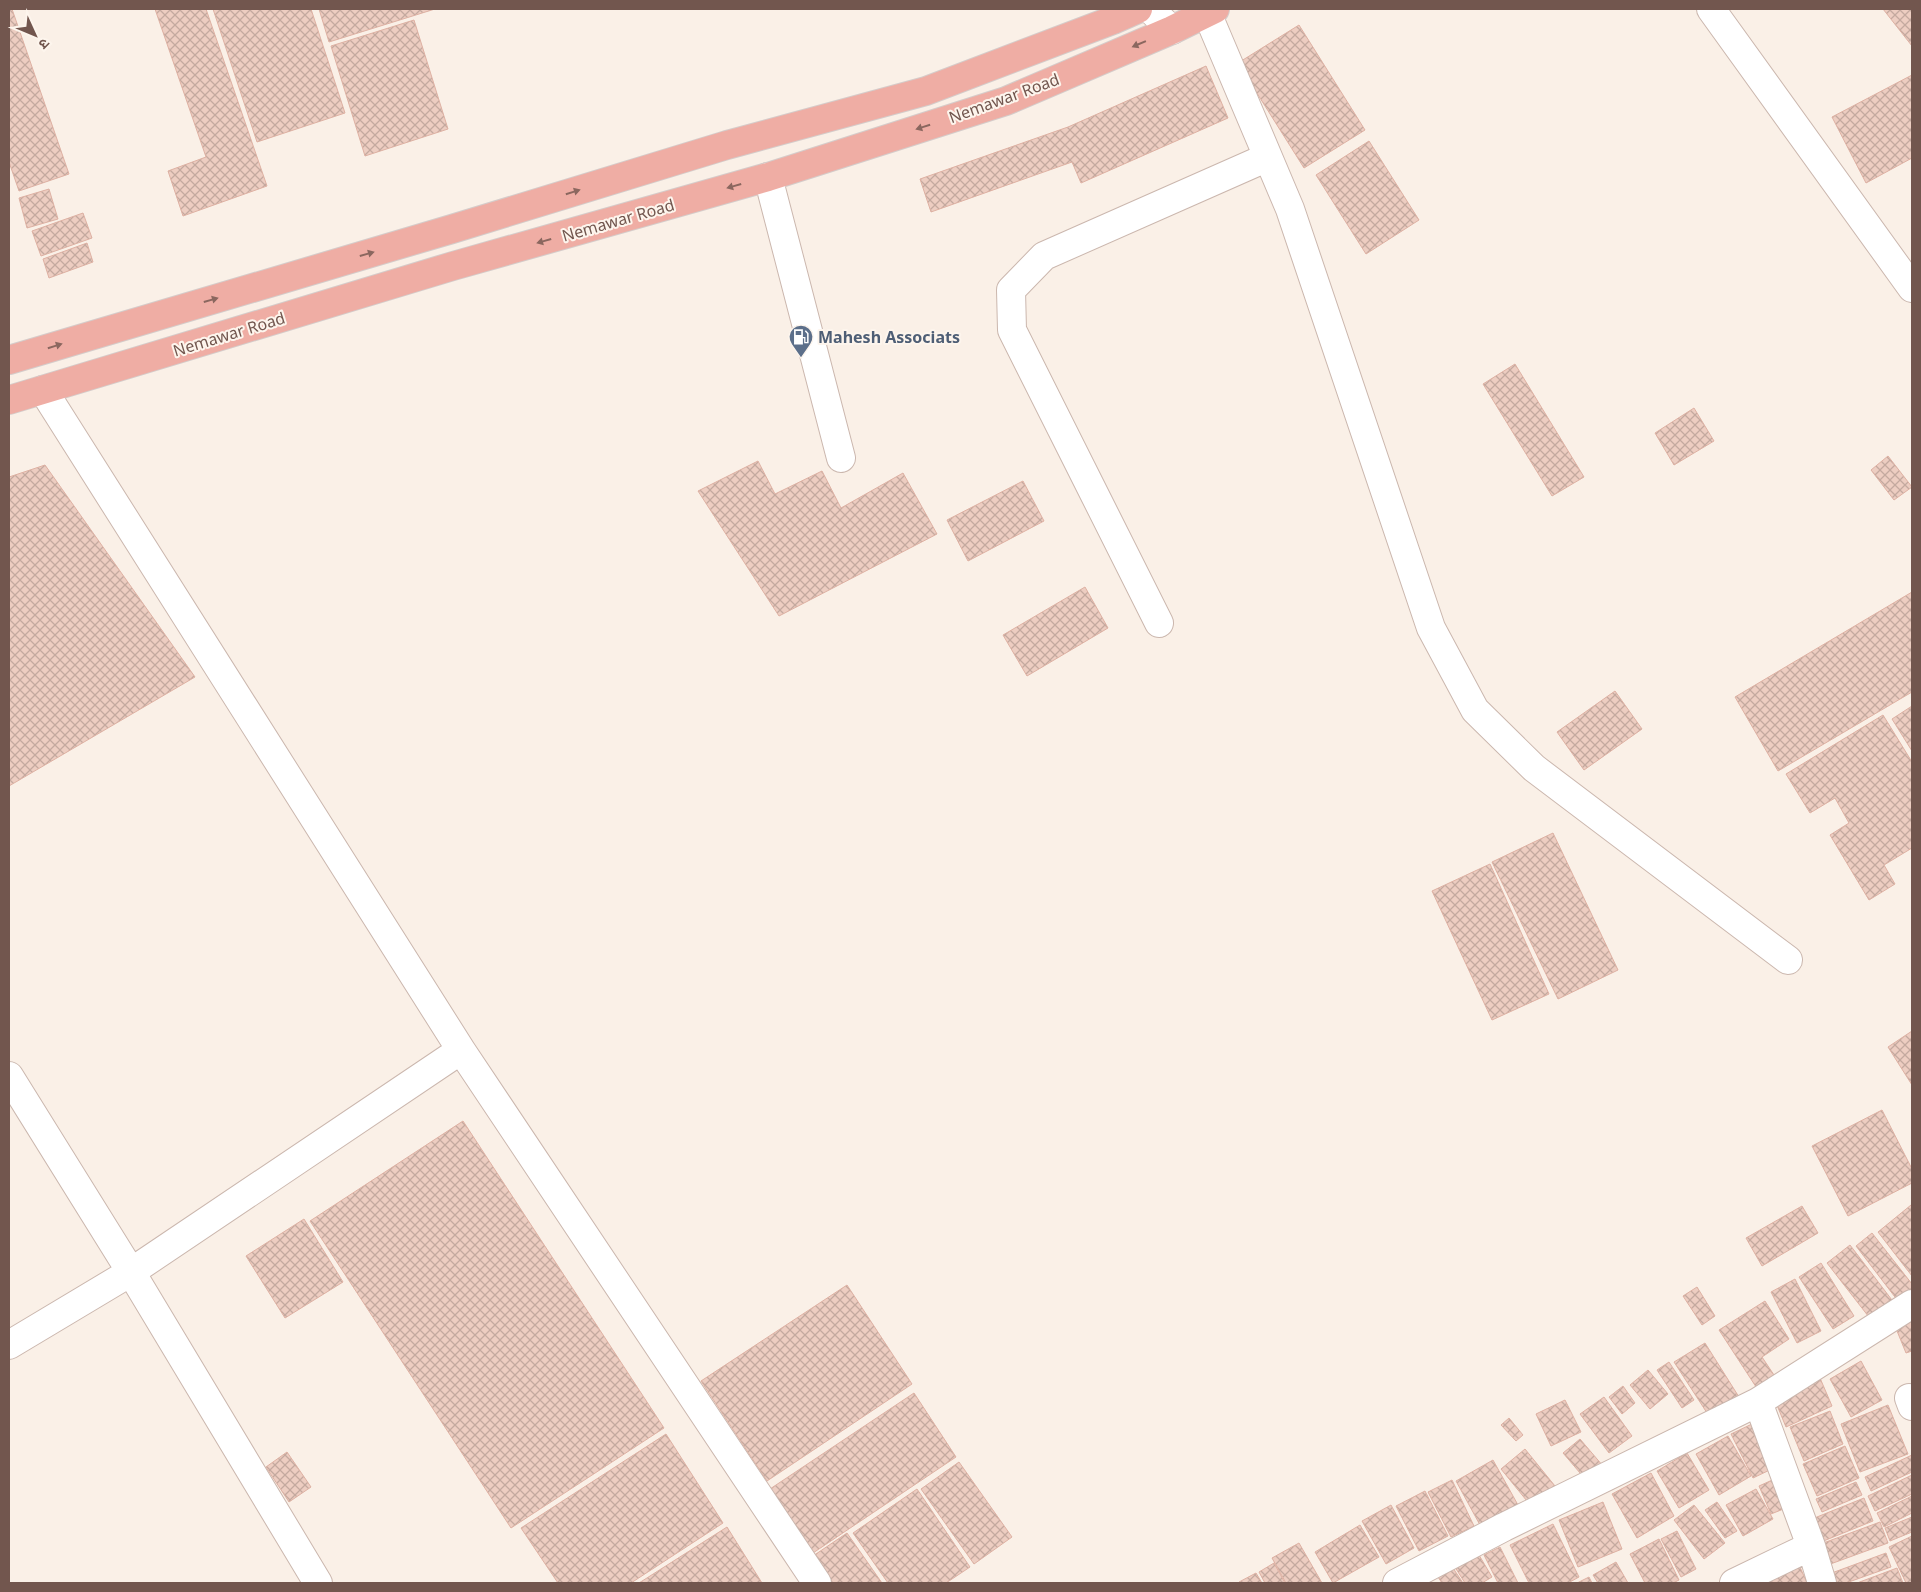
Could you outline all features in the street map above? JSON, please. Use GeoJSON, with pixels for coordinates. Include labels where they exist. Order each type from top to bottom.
{"type":"FeatureCollection","features":[{"type":"Feature","properties":{"kind":"highway","name":"Nemawar Road"},"geometry":{"type":"LineString","coordinates":[[9,360],[727,146],[926,91],[1138,9]]}},
{"type":"Feature","properties":{"kind":"highway","name":"Nemawar Road"},"geometry":{"type":"LineString","coordinates":[[9,400],[453,266],[768,177],[1006,101],[1172,30],[1211,11]]}},
{"type":"Feature","properties":{"kind":"street"},"geometry":{"type":"LineString","coordinates":[[1150,9],[1172,30]]}},
{"type":"Feature","properties":{"kind":"street"},"geometry":{"type":"LineString","coordinates":[[1711,9],[1912,288]]}},
{"type":"Feature","properties":{"kind":"street"},"geometry":{"type":"LineString","coordinates":[[1211,11],[1290,208],[1431,628],[1476,710],[1534,768],[1788,960]]}},
{"type":"Feature","properties":{"kind":"street"},"geometry":{"type":"LineString","coordinates":[[1159,622],[1012,330],[1011,290],[1044,256],[1268,157]]}},
{"type":"Feature","properties":{"kind":"street"},"geometry":{"type":"LineString","coordinates":[[768,177],[841,458]]}},
{"type":"Feature","properties":{"kind":"street"},"geometry":{"type":"LineString","coordinates":[[43,390],[461,1050],[817,1583]]}},
{"type":"Feature","properties":{"kind":"street"},"geometry":{"type":"LineString","coordinates":[[9,1345],[131,1272],[461,1050]]}},
{"type":"Feature","properties":{"kind":"street"},"geometry":{"type":"LineString","coordinates":[[9,1076],[131,1272],[318,1583]]}},
{"type":"Feature","properties":{"kind":"street"},"geometry":{"type":"LineString","coordinates":[[1397,1583],[1504,1527],[1758,1402],[1912,1304]]}},
{"type":"Feature","properties":{"kind":"street"},"geometry":{"type":"LineString","coordinates":[[1758,1402],[1811,1546],[1822,1583]]}},
{"type":"Feature","properties":{"kind":"street"},"geometry":{"type":"LineString","coordinates":[[1734,1583],[1811,1546]]}},
{"type":"Feature","properties":{"kind":"building"},"geometry":{"type":"Polygon","coordinates":[[[9,9],[12,9],[69,174],[19,191],[9,162],[9,9]]]}},
{"type":"Feature","properties":{"kind":"building"},"geometry":{"type":"Polygon","coordinates":[[[155,9],[206,9],[267,186],[183,216],[168,171],[206,157],[155,9]]]}},
{"type":"Feature","properties":{"kind":"building"},"geometry":{"type":"Polygon","coordinates":[[[213,9],[311,9],[345,113],[257,142],[213,9]]]}},
{"type":"Feature","properties":{"kind":"building"},"geometry":{"type":"Polygon","coordinates":[[[319,9],[435,9],[329,42],[319,9]]]}},
{"type":"Feature","properties":{"kind":"building"},"geometry":{"type":"Polygon","coordinates":[[[1883,9],[1912,9],[1912,46],[1883,9]]]}},
{"type":"Feature","properties":{"kind":"building"},"geometry":{"type":"Polygon","coordinates":[[[414,20],[448,129],[365,156],[331,46],[414,20]]]}},
{"type":"Feature","properties":{"kind":"building"},"geometry":{"type":"Polygon","coordinates":[[[1299,25],[1365,130],[1304,168],[1238,63],[1299,25]]]}},
{"type":"Feature","properties":{"kind":"building"},"geometry":{"type":"Polygon","coordinates":[[[1206,66],[1228,118],[1081,183],[1072,162],[931,212],[920,179],[1068,127],[1206,66]]]}},
{"type":"Feature","properties":{"kind":"building"},"geometry":{"type":"Polygon","coordinates":[[[1912,75],[1912,158],[1866,183],[1832,117],[1912,75]]]}},
{"type":"Feature","properties":{"kind":"building"},"geometry":{"type":"Polygon","coordinates":[[[1369,141],[1419,220],[1366,254],[1316,175],[1369,141]]]}},
{"type":"Feature","properties":{"kind":"building"},"geometry":{"type":"Polygon","coordinates":[[[49,189],[58,219],[27,228],[19,198],[49,189]]]}},
{"type":"Feature","properties":{"kind":"building"},"geometry":{"type":"Polygon","coordinates":[[[83,213],[92,238],[41,256],[32,231],[83,213]]]}},
{"type":"Feature","properties":{"kind":"building"},"geometry":{"type":"Polygon","coordinates":[[[87,243],[93,262],[49,278],[43,259],[87,243]]]}},
{"type":"Feature","properties":{"kind":"building"},"geometry":{"type":"Polygon","coordinates":[[[1515,364],[1584,477],[1552,496],[1483,384],[1515,364]]]}},
{"type":"Feature","properties":{"kind":"building"},"geometry":{"type":"Polygon","coordinates":[[[1694,408],[1714,441],[1674,465],[1655,433],[1694,408]]]}},
{"type":"Feature","properties":{"kind":"building"},"geometry":{"type":"Polygon","coordinates":[[[1888,456],[1912,487],[1894,500],[1871,470],[1888,456]]]}},
{"type":"Feature","properties":{"kind":"building"},"geometry":{"type":"Polygon","coordinates":[[[758,461],[775,494],[822,471],[841,508],[903,473],[937,534],[779,616],[698,491],[758,461]]]}},
{"type":"Feature","properties":{"kind":"building"},"geometry":{"type":"Polygon","coordinates":[[[45,465],[195,677],[9,786],[9,477],[45,465]]]}},
{"type":"Feature","properties":{"kind":"building"},"geometry":{"type":"Polygon","coordinates":[[[1023,481],[1044,521],[968,561],[947,520],[1023,481]]]}},
{"type":"Feature","properties":{"kind":"building"},"geometry":{"type":"Polygon","coordinates":[[[1085,587],[1108,628],[1027,676],[1003,635],[1085,587]]]}},
{"type":"Feature","properties":{"kind":"building"},"geometry":{"type":"Polygon","coordinates":[[[1912,592],[1912,692],[1778,771],[1735,697],[1912,592]]]}},
{"type":"Feature","properties":{"kind":"building"},"geometry":{"type":"Polygon","coordinates":[[[1615,691],[1642,729],[1584,770],[1557,732],[1615,691]]]}},
{"type":"Feature","properties":{"kind":"building"},"geometry":{"type":"Polygon","coordinates":[[[1912,706],[1912,751],[1892,719],[1912,706]]]}},
{"type":"Feature","properties":{"kind":"building"},"geometry":{"type":"Polygon","coordinates":[[[1883,715],[1912,762],[1912,848],[1884,865],[1895,884],[1869,900],[1830,835],[1849,823],[1835,798],[1810,813],[1786,774],[1883,715]]]}},
{"type":"Feature","properties":{"kind":"building"},"geometry":{"type":"Polygon","coordinates":[[[1553,833],[1618,970],[1558,999],[1492,862],[1553,833]]]}},
{"type":"Feature","properties":{"kind":"building"},"geometry":{"type":"Polygon","coordinates":[[[1490,864],[1549,994],[1492,1020],[1432,891],[1490,864]]]}},
{"type":"Feature","properties":{"kind":"building"},"geometry":{"type":"Polygon","coordinates":[[[1912,1031],[1912,1085],[1888,1047],[1912,1031]]]}},
{"type":"Feature","properties":{"kind":"building"},"geometry":{"type":"Polygon","coordinates":[[[1882,1110],[1912,1169],[1912,1183],[1848,1216],[1812,1146],[1882,1110]]]}},
{"type":"Feature","properties":{"kind":"building"},"geometry":{"type":"Polygon","coordinates":[[[463,1121],[664,1428],[511,1528],[310,1221],[463,1121]]]}},
{"type":"Feature","properties":{"kind":"building"},"geometry":{"type":"Polygon","coordinates":[[[1802,1206],[1818,1233],[1762,1266],[1746,1238],[1802,1206]]]}},
{"type":"Feature","properties":{"kind":"building"},"geometry":{"type":"Polygon","coordinates":[[[1912,1206],[1912,1276],[1878,1232],[1912,1206]]]}},
{"type":"Feature","properties":{"kind":"building"},"geometry":{"type":"Polygon","coordinates":[[[304,1219],[343,1282],[285,1318],[246,1256],[304,1219]]]}},
{"type":"Feature","properties":{"kind":"building"},"geometry":{"type":"Polygon","coordinates":[[[1872,1233],[1912,1284],[1912,1290],[1898,1301],[1856,1246],[1872,1233]]]}},
{"type":"Feature","properties":{"kind":"building"},"geometry":{"type":"Polygon","coordinates":[[[1850,1245],[1895,1304],[1872,1321],[1827,1263],[1850,1245]]]}},
{"type":"Feature","properties":{"kind":"building"},"geometry":{"type":"Polygon","coordinates":[[[1821,1263],[1854,1316],[1833,1329],[1799,1277],[1821,1263]]]}},
{"type":"Feature","properties":{"kind":"building"},"geometry":{"type":"Polygon","coordinates":[[[1795,1279],[1821,1331],[1797,1343],[1771,1292],[1795,1279]]]}},
{"type":"Feature","properties":{"kind":"building"},"geometry":{"type":"Polygon","coordinates":[[[847,1285],[912,1384],[767,1481],[701,1381],[847,1285]]]}},
{"type":"Feature","properties":{"kind":"building"},"geometry":{"type":"Polygon","coordinates":[[[1697,1287],[1715,1316],[1702,1325],[1683,1296],[1697,1287]]]}},
{"type":"Feature","properties":{"kind":"building"},"geometry":{"type":"Polygon","coordinates":[[[1765,1301],[1789,1339],[1762,1357],[1778,1381],[1760,1393],[1719,1330],[1765,1301]]]}},
{"type":"Feature","properties":{"kind":"building"},"geometry":{"type":"Polygon","coordinates":[[[1912,1319],[1912,1351],[1906,1353],[1895,1326],[1912,1319]]]}},
{"type":"Feature","properties":{"kind":"building"},"geometry":{"type":"Polygon","coordinates":[[[1705,1343],[1739,1397],[1709,1416],[1674,1362],[1705,1343]]]}},
{"type":"Feature","properties":{"kind":"building"},"geometry":{"type":"Polygon","coordinates":[[[1861,1361],[1882,1400],[1851,1417],[1830,1379],[1861,1361]]]}},
{"type":"Feature","properties":{"kind":"building"},"geometry":{"type":"Polygon","coordinates":[[[1669,1362],[1694,1400],[1682,1408],[1657,1370],[1669,1362]]]}},
{"type":"Feature","properties":{"kind":"building"},"geometry":{"type":"Polygon","coordinates":[[[1648,1370],[1668,1394],[1650,1409],[1630,1385],[1648,1370]]]}},
{"type":"Feature","properties":{"kind":"building"},"geometry":{"type":"Polygon","coordinates":[[[1820,1378],[1832,1406],[1786,1427],[1774,1398],[1820,1378]]]}},
{"type":"Feature","properties":{"kind":"building"},"geometry":{"type":"Polygon","coordinates":[[[1623,1386],[1635,1403],[1622,1414],[1609,1397],[1623,1386]]]}},
{"type":"Feature","properties":{"kind":"building"},"geometry":{"type":"Polygon","coordinates":[[[914,1393],[956,1457],[810,1555],[767,1491],[914,1393]]]}},
{"type":"Feature","properties":{"kind":"building"},"geometry":{"type":"Polygon","coordinates":[[[1604,1397],[1632,1436],[1609,1453],[1580,1414],[1604,1397]]]}},
{"type":"Feature","properties":{"kind":"building"},"geometry":{"type":"Polygon","coordinates":[[[1565,1400],[1581,1432],[1551,1446],[1536,1414],[1565,1400]]]}},
{"type":"Feature","properties":{"kind":"building"},"geometry":{"type":"Polygon","coordinates":[[[1888,1405],[1908,1454],[1860,1472],[1841,1424],[1888,1405]]]}},
{"type":"Feature","properties":{"kind":"building"},"geometry":{"type":"Polygon","coordinates":[[[1830,1411],[1843,1444],[1804,1461],[1790,1427],[1830,1411]]]}},
{"type":"Feature","properties":{"kind":"building"},"geometry":{"type":"Polygon","coordinates":[[[1509,1418],[1523,1435],[1516,1441],[1501,1425],[1509,1418]]]}},
{"type":"Feature","properties":{"kind":"building"},"geometry":{"type":"Polygon","coordinates":[[[1754,1423],[1776,1467],[1753,1478],[1731,1434],[1754,1423]]]}},
{"type":"Feature","properties":{"kind":"building"},"geometry":{"type":"Polygon","coordinates":[[[666,1434],[723,1523],[631,1583],[558,1583],[521,1528],[666,1434]]]}},
{"type":"Feature","properties":{"kind":"building"},"geometry":{"type":"Polygon","coordinates":[[[1728,1436],[1751,1476],[1719,1495],[1696,1454],[1728,1436]]]}},
{"type":"Feature","properties":{"kind":"building"},"geometry":{"type":"Polygon","coordinates":[[[1580,1439],[1603,1466],[1586,1480],[1563,1453],[1580,1439]]]}},
{"type":"Feature","properties":{"kind":"building"},"geometry":{"type":"Polygon","coordinates":[[[1845,1446],[1859,1478],[1817,1496],[1803,1464],[1845,1446]]]}},
{"type":"Feature","properties":{"kind":"building"},"geometry":{"type":"Polygon","coordinates":[[[1525,1449],[1555,1486],[1531,1506],[1501,1469],[1525,1449]]]}},
{"type":"Feature","properties":{"kind":"building"},"geometry":{"type":"Polygon","coordinates":[[[287,1452],[311,1487],[289,1502],[266,1467],[287,1452]]]}},
{"type":"Feature","properties":{"kind":"building"},"geometry":{"type":"Polygon","coordinates":[[[1687,1453],[1709,1490],[1679,1508],[1657,1471],[1687,1453]]]}},
{"type":"Feature","properties":{"kind":"building"},"geometry":{"type":"Polygon","coordinates":[[[1912,1455],[1912,1472],[1871,1491],[1865,1477],[1912,1455]]]}},
{"type":"Feature","properties":{"kind":"building"},"geometry":{"type":"Polygon","coordinates":[[[1493,1460],[1518,1505],[1480,1525],[1456,1481],[1493,1460]]]}},
{"type":"Feature","properties":{"kind":"building"},"geometry":{"type":"Polygon","coordinates":[[[959,1462],[1012,1537],[974,1564],[921,1489],[959,1462]]]}},
{"type":"Feature","properties":{"kind":"building"},"geometry":{"type":"Polygon","coordinates":[[[1651,1473],[1674,1516],[1637,1538],[1612,1494],[1651,1473]]]}},
{"type":"Feature","properties":{"kind":"building"},"geometry":{"type":"Polygon","coordinates":[[[1912,1475],[1912,1494],[1875,1511],[1868,1496],[1912,1475]]]}},
{"type":"Feature","properties":{"kind":"building"},"geometry":{"type":"Polygon","coordinates":[[[1779,1477],[1791,1506],[1771,1514],[1759,1486],[1779,1477]]]}},
{"type":"Feature","properties":{"kind":"building"},"geometry":{"type":"Polygon","coordinates":[[[1452,1480],[1474,1526],[1451,1537],[1428,1492],[1452,1480]]]}},
{"type":"Feature","properties":{"kind":"building"},"geometry":{"type":"Polygon","coordinates":[[[1856,1482],[1862,1495],[1822,1512],[1816,1499],[1856,1482]]]}},
{"type":"Feature","properties":{"kind":"building"},"geometry":{"type":"Polygon","coordinates":[[[917,1489],[970,1567],[946,1583],[888,1583],[853,1533],[917,1489]]]}},
{"type":"Feature","properties":{"kind":"building"},"geometry":{"type":"Polygon","coordinates":[[[1756,1489],[1773,1519],[1743,1536],[1726,1505],[1756,1489]]]}},
{"type":"Feature","properties":{"kind":"building"},"geometry":{"type":"Polygon","coordinates":[[[1425,1491],[1448,1536],[1419,1551],[1396,1506],[1425,1491]]]}},
{"type":"Feature","properties":{"kind":"building"},"geometry":{"type":"Polygon","coordinates":[[[1912,1496],[1912,1513],[1884,1527],[1877,1513],[1912,1496]]]}},
{"type":"Feature","properties":{"kind":"building"},"geometry":{"type":"Polygon","coordinates":[[[1864,1498],[1873,1521],[1821,1542],[1812,1519],[1864,1498]]]}},
{"type":"Feature","properties":{"kind":"building"},"geometry":{"type":"Polygon","coordinates":[[[1603,1502],[1622,1549],[1578,1567],[1559,1520],[1603,1502]]]}},
{"type":"Feature","properties":{"kind":"building"},"geometry":{"type":"Polygon","coordinates":[[[1717,1502],[1737,1531],[1725,1538],[1705,1510],[1717,1502]]]}},
{"type":"Feature","properties":{"kind":"building"},"geometry":{"type":"Polygon","coordinates":[[[1391,1505],[1414,1548],[1386,1564],[1362,1521],[1391,1505]]]}},
{"type":"Feature","properties":{"kind":"building"},"geometry":{"type":"Polygon","coordinates":[[[1694,1505],[1725,1543],[1704,1559],[1674,1520],[1694,1505]]]}},
{"type":"Feature","properties":{"kind":"building"},"geometry":{"type":"Polygon","coordinates":[[[1912,1517],[1912,1532],[1890,1541],[1885,1528],[1912,1517]]]}},
{"type":"Feature","properties":{"kind":"building"},"geometry":{"type":"Polygon","coordinates":[[[1880,1522],[1888,1543],[1825,1566],[1818,1545],[1880,1522]]]}},
{"type":"Feature","properties":{"kind":"building"},"geometry":{"type":"Polygon","coordinates":[[[1553,1524],[1579,1577],[1568,1583],[1529,1583],[1510,1545],[1553,1524]]]}},
{"type":"Feature","properties":{"kind":"building"},"geometry":{"type":"Polygon","coordinates":[[[1360,1525],[1379,1557],[1333,1583],[1315,1552],[1360,1525]]]}},
{"type":"Feature","properties":{"kind":"building"},"geometry":{"type":"Polygon","coordinates":[[[727,1527],[762,1583],[639,1583],[727,1527]]]}},
{"type":"Feature","properties":{"kind":"building"},"geometry":{"type":"Polygon","coordinates":[[[1677,1531],[1696,1569],[1681,1577],[1661,1539],[1677,1531]]]}},
{"type":"Feature","properties":{"kind":"building"},"geometry":{"type":"Polygon","coordinates":[[[847,1533],[882,1583],[831,1583],[813,1556],[847,1533]]]}},
{"type":"Feature","properties":{"kind":"building"},"geometry":{"type":"Polygon","coordinates":[[[1912,1536],[1912,1583],[1906,1583],[1889,1547],[1912,1536]]]}},
{"type":"Feature","properties":{"kind":"building"},"geometry":{"type":"Polygon","coordinates":[[[1659,1539],[1679,1580],[1673,1583],[1645,1583],[1630,1554],[1659,1539]]]}},
{"type":"Feature","properties":{"kind":"building"},"geometry":{"type":"Polygon","coordinates":[[[1299,1543],[1322,1583],[1286,1583],[1272,1558],[1299,1543]]]}},
{"type":"Feature","properties":{"kind":"building"},"geometry":{"type":"Polygon","coordinates":[[[1500,1547],[1518,1583],[1498,1583],[1484,1555],[1500,1547]]]}},
{"type":"Feature","properties":{"kind":"building"},"geometry":{"type":"Polygon","coordinates":[[[1476,1550],[1492,1577],[1482,1583],[1465,1583],[1453,1564],[1476,1550]]]}},
{"type":"Feature","properties":{"kind":"building"},"geometry":{"type":"Polygon","coordinates":[[[1886,1553],[1891,1567],[1846,1583],[1833,1583],[1829,1574],[1886,1553]]]}},
{"type":"Feature","properties":{"kind":"building"},"geometry":{"type":"Polygon","coordinates":[[[1796,1558],[1807,1583],[1758,1583],[1796,1558]]]}},
{"type":"Feature","properties":{"kind":"building"},"geometry":{"type":"Polygon","coordinates":[[[1616,1562],[1628,1583],[1598,1583],[1593,1575],[1616,1562]]]}},
{"type":"Feature","properties":{"kind":"building"},"geometry":{"type":"Polygon","coordinates":[[[1274,1563],[1285,1583],[1265,1583],[1259,1572],[1274,1563]]]}},
{"type":"Feature","properties":{"kind":"building"},"geometry":{"type":"Polygon","coordinates":[[[1453,1568],[1463,1583],[1442,1583],[1438,1577],[1453,1568]]]}},
{"type":"Feature","properties":{"kind":"building"},"geometry":{"type":"Polygon","coordinates":[[[1897,1568],[1903,1583],[1857,1583],[1897,1568]]]}},
{"type":"Feature","properties":{"kind":"building"},"geometry":{"type":"Polygon","coordinates":[[[1256,1573],[1262,1583],[1239,1583],[1239,1582],[1256,1573]]]}},
{"type":"Feature","properties":{"kind":"building"},"geometry":{"type":"Polygon","coordinates":[[[1589,1577],[1592,1583],[1577,1583],[1589,1577]]]}},
{"type":"Feature","properties":{"kind":"place","name":"Mahesh Associats"},"geometry":{"type":"Point","coordinates":[801,358]}}]}
